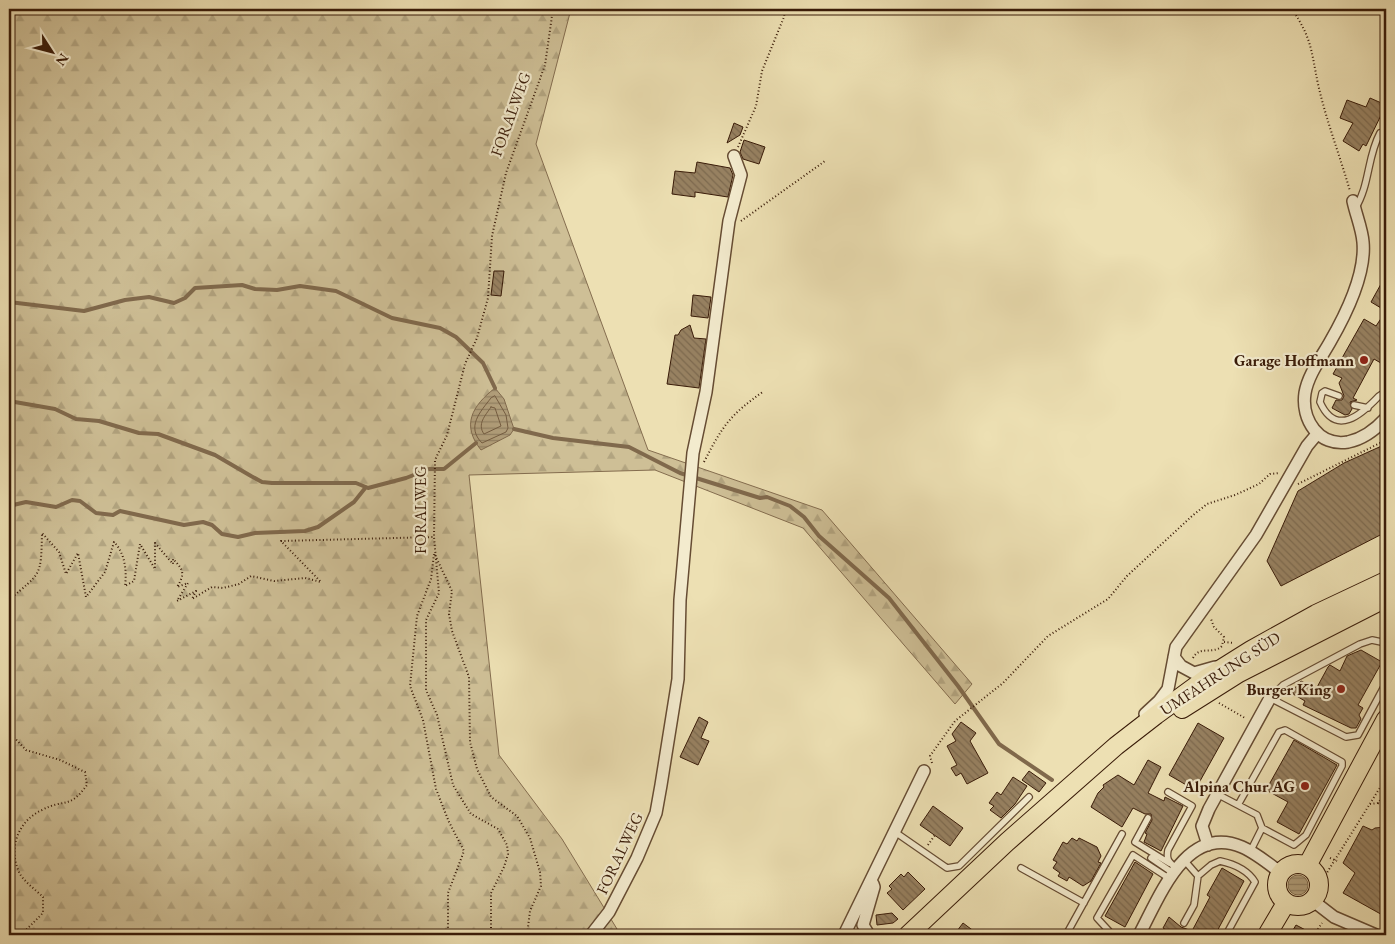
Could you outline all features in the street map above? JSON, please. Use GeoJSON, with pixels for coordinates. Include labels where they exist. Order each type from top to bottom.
{"type":"FeatureCollection","features":[{"type":"Feature","properties":{"kind":"main road","name":"UMFAHRUNG SÜD"},"geometry":{"type":"LineString","coordinates":[[908,935],[990,857],[1116,746],[1230,663],[1316,614],[1386,581]]}},
{"type":"Feature","properties":{"kind":"main road","name":"UMFAHRUNG SÜD"},"geometry":{"type":"LineString","coordinates":[[1069,789],[1170,717],[1239,674],[1386,598]]}},
{"type":"Feature","properties":{"kind":"main road"},"geometry":{"type":"LineString","coordinates":[[1346,617],[1386,608]]}},
{"type":"Feature","properties":{"kind":"main road"},"geometry":{"type":"LineString","coordinates":[[1307,866],[1386,719]]}},
{"type":"Feature","properties":{"kind":"main road"},"geometry":{"type":"LineString","coordinates":[[1290,866],[1307,866],[1316,875],[1319,888],[1300,906],[1286,902],[1278,892],[1278,879],[1281,873],[1290,866]]}},
{"type":"Feature","properties":{"kind":"main road"},"geometry":{"type":"LineString","coordinates":[[1270,934],[1286,902]]}},
{"type":"Feature","properties":{"kind":"street","name":"FORALWEG"},"geometry":{"type":"LineString","coordinates":[[591,935],[609,912],[623,887],[656,813],[678,679],[680,600],[692,484],[693,453],[706,392],[728,230],[741,175],[734,156]]}},
{"type":"Feature","properties":{"kind":"street"},"geometry":{"type":"LineString","coordinates":[[1354,205],[1363,242],[1359,272],[1347,311],[1310,378],[1305,393],[1305,407],[1308,422],[1317,434],[1326,439],[1347,442],[1367,434],[1386,418]]}},
{"type":"Feature","properties":{"kind":"street"},"geometry":{"type":"LineString","coordinates":[[1116,746],[1127,729],[1159,701],[1168,689],[1176,647],[1256,535],[1307,446],[1317,434]]}},
{"type":"Feature","properties":{"kind":"street"},"geometry":{"type":"LineString","coordinates":[[1174,657],[1181,666],[1194,673],[1230,663]]}},
{"type":"Feature","properties":{"kind":"street"},"geometry":{"type":"LineString","coordinates":[[1208,845],[1202,826],[1217,794],[1270,698]]}},
{"type":"Feature","properties":{"kind":"street"},"geometry":{"type":"LineString","coordinates":[[844,935],[928,767]]}},
{"type":"Feature","properties":{"kind":"street"},"geometry":{"type":"LineString","coordinates":[[1139,935],[1174,868],[1208,845],[1229,843],[1250,852],[1281,873]]}},
{"type":"Feature","properties":{"kind":"street"},"geometry":{"type":"LineString","coordinates":[[869,935],[863,925],[874,887],[871,882]]}},
{"type":"Feature","properties":{"kind":"street"},"geometry":{"type":"LineString","coordinates":[[1319,888],[1328,919],[1376,935]]}},
{"type":"Feature","properties":{"kind":"lane"},"geometry":{"type":"LineString","coordinates":[[1354,205],[1365,189],[1372,150],[1380,133]]}},
{"type":"Feature","properties":{"kind":"lane"},"geometry":{"type":"LineString","coordinates":[[1339,396],[1325,391],[1320,397],[1322,406],[1337,420],[1344,421],[1358,417],[1382,394],[1386,398]]}},
{"type":"Feature","properties":{"kind":"lane"},"geometry":{"type":"LineString","coordinates":[[1354,405],[1368,408]]}},
{"type":"Feature","properties":{"kind":"lane"},"geometry":{"type":"LineString","coordinates":[[1386,643],[1372,640],[1360,644],[1283,685],[1270,698],[1346,737],[1358,735],[1386,682]]}},
{"type":"Feature","properties":{"kind":"lane"},"geometry":{"type":"LineString","coordinates":[[1238,805],[1279,732],[1285,730],[1342,762],[1342,766],[1306,835],[1294,845],[1262,828]]}},
{"type":"Feature","properties":{"kind":"lane"},"geometry":{"type":"LineString","coordinates":[[1168,792],[1192,806],[1168,850],[1167,857],[1174,868]]}},
{"type":"Feature","properties":{"kind":"lane"},"geometry":{"type":"LineString","coordinates":[[1217,794],[1258,814],[1262,828],[1250,852]]}},
{"type":"Feature","properties":{"kind":"lane"},"geometry":{"type":"LineString","coordinates":[[895,832],[947,868],[958,866],[1028,797]]}},
{"type":"Feature","properties":{"kind":"lane"},"geometry":{"type":"LineString","coordinates":[[1148,818],[1135,842],[1174,868]]}},
{"type":"Feature","properties":{"kind":"lane"},"geometry":{"type":"LineString","coordinates":[[1066,935],[1122,834]]}},
{"type":"Feature","properties":{"kind":"lane"},"geometry":{"type":"LineString","coordinates":[[1109,931],[1097,918],[1133,854],[1198,876]]}},
{"type":"Feature","properties":{"kind":"lane"},"geometry":{"type":"LineString","coordinates":[[1151,858],[1174,868]]}},
{"type":"Feature","properties":{"kind":"lane"},"geometry":{"type":"LineString","coordinates":[[1184,922],[1194,904],[1198,876],[1211,865],[1220,861],[1241,868],[1255,882],[1226,935]]}},
{"type":"Feature","properties":{"kind":"lane"},"geometry":{"type":"LineString","coordinates":[[1021,868],[1084,903]]}},
{"type":"Feature","properties":{"kind":"path","name":"FORALWEG"},"geometry":{"type":"LineString","coordinates":[[491,935],[492,893],[504,867],[508,854],[507,845],[498,829],[471,814],[453,786],[437,715],[426,690],[426,620],[438,593],[434,552],[434,477],[435,462],[447,435],[468,358],[488,298],[492,236],[506,173],[545,65],[552,9]]}},
{"type":"Feature","properties":{"kind":"path"},"geometry":{"type":"LineString","coordinates":[[734,156],[756,106],[762,71],[784,17],[785,9]]}},
{"type":"Feature","properties":{"kind":"path"},"geometry":{"type":"LineString","coordinates":[[1292,9],[1307,32],[1314,57],[1318,84],[1354,205]]}},
{"type":"Feature","properties":{"kind":"path"},"geometry":{"type":"LineString","coordinates":[[728,230],[825,161]]}},
{"type":"Feature","properties":{"kind":"path"},"geometry":{"type":"LineString","coordinates":[[693,471],[703,465],[724,424],[740,408],[764,391]]}},
{"type":"Feature","properties":{"kind":"path"},"geometry":{"type":"LineString","coordinates":[[1294,483],[1299,485],[1386,440]]}},
{"type":"Feature","properties":{"kind":"path"},"geometry":{"type":"LineString","coordinates":[[928,767],[930,756],[955,721],[1003,683],[1048,636],[1108,598],[1127,576],[1207,504],[1235,495],[1258,484],[1270,474],[1276,472],[1281,474]]}},
{"type":"Feature","properties":{"kind":"path"},"geometry":{"type":"LineString","coordinates":[[9,600],[34,582],[41,567],[42,533],[59,552],[66,574],[78,553],[86,597],[106,572],[114,542],[118,546],[127,570],[125,586],[134,581],[140,544],[155,569],[155,543],[173,564],[173,559],[183,569],[184,574],[177,587],[188,583],[177,601],[196,591],[192,598],[212,587],[223,588],[239,584],[251,576],[274,581],[305,578],[321,582],[281,541],[434,537]]}},
{"type":"Feature","properties":{"kind":"path"},"geometry":{"type":"LineString","coordinates":[[434,552],[431,579],[416,616],[410,686],[423,720],[436,790],[449,822],[464,851],[448,893],[448,935]]}},
{"type":"Feature","properties":{"kind":"path"},"geometry":{"type":"LineString","coordinates":[[434,552],[452,591],[449,614],[452,631],[469,677],[470,742],[476,769],[491,797],[517,816],[530,838],[540,872],[541,886],[530,911],[527,935]]}},
{"type":"Feature","properties":{"kind":"path"},"geometry":{"type":"LineString","coordinates":[[1191,663],[1196,652],[1219,649],[1224,642],[1224,638],[1214,627],[1211,618]]}},
{"type":"Feature","properties":{"kind":"path"},"geometry":{"type":"LineString","coordinates":[[1215,700],[1256,724]]}},
{"type":"Feature","properties":{"kind":"path"},"geometry":{"type":"LineString","coordinates":[[9,732],[26,750],[60,760],[85,772],[87,785],[77,799],[41,810],[22,825],[13,851],[19,873],[44,897],[44,913],[21,935]]}},
{"type":"Feature","properties":{"kind":"path"},"geometry":{"type":"LineString","coordinates":[[1382,785],[1381,779],[1386,768]]}},
{"type":"Feature","properties":{"kind":"path"},"geometry":{"type":"LineString","coordinates":[[1319,888],[1386,778]]}},
{"type":"Feature","properties":{"kind":"path"},"geometry":{"type":"LineString","coordinates":[[1378,803],[1386,792]]}},
{"type":"Feature","properties":{"kind":"path"},"geometry":{"type":"LineString","coordinates":[[1370,804],[1378,803],[1386,808]]}},
{"type":"Feature","properties":{"kind":"path"},"geometry":{"type":"LineString","coordinates":[[923,851],[935,835]]}},
{"type":"Feature","properties":{"kind":"path"},"geometry":{"type":"LineString","coordinates":[[1330,858],[1337,861]]}},
{"type":"Feature","properties":{"kind":"path"},"geometry":{"type":"LineString","coordinates":[[1314,935],[1328,919]]}},
{"type":"Feature","properties":{"kind":"path"},"geometry":{"type":"LineString","coordinates":[[1332,929],[1333,935]]}},
{"type":"Feature","properties":{"kind":"path"},"geometry":{"type":"LineString","coordinates":[[553,935],[561,930],[578,935]]}},
{"type":"Feature","properties":{"kind":"green space"},"geometry":{"type":"Polygon","coordinates":[[[9,9],[571,9],[536,144],[648,450],[822,510],[972,684],[955,704],[803,528],[655,470],[469,475],[499,755],[562,839],[617,929],[616,935],[9,935],[9,9]]]}},
{"type":"Feature","properties":{"kind":"water"},"geometry":{"type":"Polygon","coordinates":[[[495,388],[504,399],[514,429],[510,435],[481,450],[472,432],[472,416],[480,402],[495,388]]]}},
{"type":"Feature","properties":{"kind":"water"},"geometry":{"type":"Polygon","coordinates":[[[1298,875],[1305,878],[1308,885],[1305,892],[1298,895],[1291,892],[1288,885],[1291,878],[1298,875]]]}},
{"type":"Feature","properties":{"kind":"building"},"geometry":{"type":"Polygon","coordinates":[[[1370,98],[1386,105],[1366,146],[1363,144],[1359,151],[1343,141],[1353,123],[1340,118],[1347,100],[1366,107],[1370,98]]]}},
{"type":"Feature","properties":{"kind":"building"},"geometry":{"type":"Polygon","coordinates":[[[734,123],[743,127],[740,135],[727,143],[734,123]]]}},
{"type":"Feature","properties":{"kind":"building"},"geometry":{"type":"Polygon","coordinates":[[[744,140],[765,147],[759,164],[743,159],[740,152],[744,140]]]}},
{"type":"Feature","properties":{"kind":"building"},"geometry":{"type":"Polygon","coordinates":[[[697,162],[730,168],[733,175],[728,197],[695,192],[695,197],[672,194],[675,171],[695,173],[697,162]]]}},
{"type":"Feature","properties":{"kind":"building"},"geometry":{"type":"Polygon","coordinates":[[[494,271],[504,271],[501,296],[491,295],[494,271]]]}},
{"type":"Feature","properties":{"kind":"building"},"geometry":{"type":"Polygon","coordinates":[[[1386,275],[1386,311],[1371,302],[1386,275]]]}},
{"type":"Feature","properties":{"kind":"building"},"geometry":{"type":"Polygon","coordinates":[[[693,295],[711,297],[708,318],[691,316],[693,295]]]}},
{"type":"Feature","properties":{"kind":"building"},"geometry":{"type":"Polygon","coordinates":[[[1386,311],[1386,366],[1374,359],[1353,398],[1357,400],[1350,402],[1352,409],[1349,414],[1345,415],[1332,408],[1336,400],[1342,400],[1344,396],[1339,383],[1342,378],[1333,374],[1364,319],[1376,326],[1386,311]]]}},
{"type":"Feature","properties":{"kind":"building"},"geometry":{"type":"Polygon","coordinates":[[[690,325],[694,338],[706,339],[699,388],[667,384],[675,335],[678,335],[681,330],[690,325]]]}},
{"type":"Feature","properties":{"kind":"building"},"geometry":{"type":"Polygon","coordinates":[[[1386,444],[1386,532],[1281,586],[1267,561],[1298,491],[1344,463],[1386,444]]]}},
{"type":"Feature","properties":{"kind":"building","name":"Burger King"},"geometry":{"type":"Polygon","coordinates":[[[1361,650],[1382,662],[1358,705],[1363,708],[1359,715],[1361,719],[1356,728],[1351,728],[1303,705],[1305,701],[1293,694],[1293,690],[1301,681],[1316,689],[1330,665],[1340,671],[1347,656],[1361,650]]]}},
{"type":"Feature","properties":{"kind":"building"},"geometry":{"type":"Polygon","coordinates":[[[699,717],[708,722],[701,738],[709,741],[698,765],[680,757],[699,717]]]}},
{"type":"Feature","properties":{"kind":"building"},"geometry":{"type":"Polygon","coordinates":[[[961,722],[976,733],[970,741],[988,773],[967,784],[961,773],[956,776],[951,768],[957,765],[947,746],[956,741],[952,734],[961,722]]]}},
{"type":"Feature","properties":{"kind":"building"},"geometry":{"type":"Polygon","coordinates":[[[1198,723],[1224,738],[1195,790],[1169,775],[1198,723]]]}},
{"type":"Feature","properties":{"kind":"building"},"geometry":{"type":"Polygon","coordinates":[[[1294,740],[1337,765],[1299,834],[1277,822],[1288,802],[1266,790],[1294,740]]]}},
{"type":"Feature","properties":{"kind":"building"},"geometry":{"type":"Polygon","coordinates":[[[1148,760],[1161,767],[1148,793],[1164,801],[1165,797],[1183,806],[1161,851],[1144,842],[1147,834],[1145,833],[1152,820],[1151,814],[1145,814],[1133,808],[1122,827],[1091,807],[1098,793],[1104,787],[1103,785],[1118,775],[1134,785],[1148,760]]]}},
{"type":"Feature","properties":{"kind":"building"},"geometry":{"type":"Polygon","coordinates":[[[1029,771],[1046,783],[1039,792],[1022,780],[1029,771]]]}},
{"type":"Feature","properties":{"kind":"building"},"geometry":{"type":"Polygon","coordinates":[[[1013,777],[1027,786],[1015,804],[1001,818],[990,810],[994,806],[989,803],[997,792],[1001,795],[1013,777]]]}},
{"type":"Feature","properties":{"kind":"building"},"geometry":{"type":"Polygon","coordinates":[[[933,806],[963,828],[950,846],[920,825],[933,806]]]}},
{"type":"Feature","properties":{"kind":"building"},"geometry":{"type":"Polygon","coordinates":[[[1363,826],[1372,830],[1386,827],[1386,917],[1343,893],[1355,873],[1343,863],[1363,826]]]}},
{"type":"Feature","properties":{"kind":"building"},"geometry":{"type":"Polygon","coordinates":[[[1072,838],[1077,841],[1079,838],[1097,847],[1101,856],[1098,862],[1101,863],[1091,881],[1083,886],[1069,877],[1067,881],[1058,876],[1060,873],[1053,868],[1057,862],[1053,860],[1063,842],[1067,844],[1072,838]]]}},
{"type":"Feature","properties":{"kind":"building"},"geometry":{"type":"Polygon","coordinates":[[[1135,862],[1153,874],[1125,927],[1105,916],[1135,862]]]}},
{"type":"Feature","properties":{"kind":"building"},"geometry":{"type":"Polygon","coordinates":[[[1222,868],[1244,881],[1215,935],[1175,935],[1163,928],[1169,917],[1181,927],[1192,931],[1210,897],[1207,895],[1222,868]]]}},
{"type":"Feature","properties":{"kind":"building"},"geometry":{"type":"Polygon","coordinates":[[[908,872],[925,889],[903,910],[887,893],[892,889],[889,886],[901,874],[904,877],[908,872]]]}},
{"type":"Feature","properties":{"kind":"building"},"geometry":{"type":"Polygon","coordinates":[[[892,913],[898,919],[893,923],[877,925],[876,915],[892,913]]]}},
{"type":"Feature","properties":{"kind":"building"},"geometry":{"type":"Polygon","coordinates":[[[963,923],[979,935],[954,935],[963,923]]]}},
{"type":"Feature","properties":{"kind":"building"},"geometry":{"type":"Polygon","coordinates":[[[1296,925],[1315,935],[1290,935],[1296,925]]]}},
{"type":"Feature","properties":{"kind":"waterway"},"geometry":{"type":"LineString","coordinates":[[9,302],[84,311],[125,300],[149,297],[174,303],[185,298],[195,288],[242,285],[255,289],[277,290],[300,286],[336,291],[392,318],[440,328],[456,337],[483,363],[495,388]]}},
{"type":"Feature","properties":{"kind":"waterway"},"geometry":{"type":"LineString","coordinates":[[9,401],[55,409],[76,419],[99,421],[139,433],[158,434],[215,455],[262,482],[272,483],[356,483],[368,488],[406,478],[429,469],[444,469],[476,443]]}},
{"type":"Feature","properties":{"kind":"waterway"},"geometry":{"type":"LineString","coordinates":[[514,429],[553,438],[629,447],[680,473],[760,498],[767,497],[790,506],[804,517],[819,536],[889,598],[958,686],[999,744],[1052,780]]}},
{"type":"Feature","properties":{"kind":"waterway"},"geometry":{"type":"LineString","coordinates":[[9,506],[26,502],[56,507],[72,500],[80,501],[96,513],[113,515],[120,511],[184,525],[203,522],[212,525],[222,534],[238,537],[255,533],[305,531],[318,527],[354,502],[366,487]]}},
{"type":"Feature","properties":{"kind":"place","name":"Garage Hoffmann"},"geometry":{"type":"Point","coordinates":[1364,360]}},
{"type":"Feature","properties":{"kind":"place","name":"Burger King"},"geometry":{"type":"Point","coordinates":[1341,689]}},
{"type":"Feature","properties":{"kind":"place","name":"Alpina Chur AG"},"geometry":{"type":"Point","coordinates":[1305,786]}}]}
